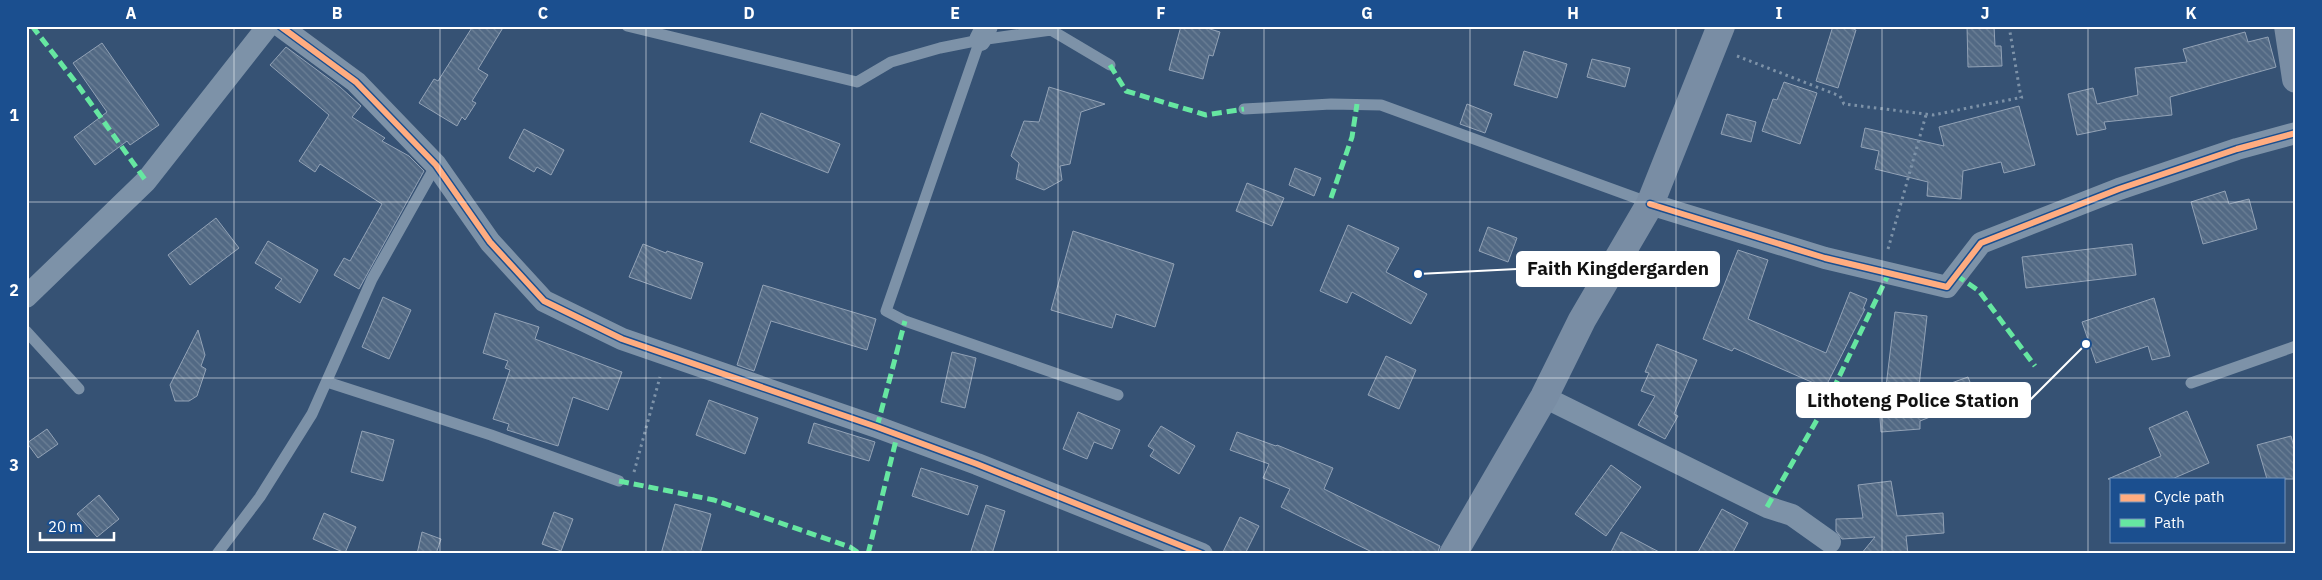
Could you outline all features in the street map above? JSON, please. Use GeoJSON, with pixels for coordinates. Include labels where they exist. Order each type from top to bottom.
{"type":"FeatureCollection","features":[{"type":"Feature","properties":{"kind":"main road"},"geometry":{"type":"LineString","coordinates":[[2288,26],[2296,80]]}},
{"type":"Feature","properties":{"kind":"main road"},"geometry":{"type":"LineString","coordinates":[[1454,554],[1544,397],[1582,320],[1650,204],[1717,36]]}},
{"type":"Feature","properties":{"kind":"street"},"geometry":{"type":"LineString","coordinates":[[26,297],[146,181],[268,26]]}},
{"type":"Feature","properties":{"kind":"street"},"geometry":{"type":"LineString","coordinates":[[280,26],[356,82],[436,165],[490,242],[544,301],[622,339],[868,424],[977,464],[1202,554]]}},
{"type":"Feature","properties":{"kind":"street"},"geometry":{"type":"LineString","coordinates":[[1650,204],[1825,258],[1947,287],[1981,243],[2118,189],[2237,149],[2296,133]]}},
{"type":"Feature","properties":{"kind":"street"},"geometry":{"type":"LineString","coordinates":[[1544,397],[1767,507],[1792,515],[1830,542]]}},
{"type":"Feature","properties":{"kind":"lane"},"geometry":{"type":"LineString","coordinates":[[627,26],[857,82],[891,62],[983,33],[1051,30],[1110,65]]}},
{"type":"Feature","properties":{"kind":"lane"},"geometry":{"type":"LineString","coordinates":[[983,33],[886,310],[905,321],[1118,394]]}},
{"type":"Feature","properties":{"kind":"lane"},"geometry":{"type":"LineString","coordinates":[[1244,108],[1331,104],[1381,105],[1650,204]]}},
{"type":"Feature","properties":{"kind":"lane"},"geometry":{"type":"LineString","coordinates":[[217,554],[260,497],[312,414],[372,278],[436,165]]}},
{"type":"Feature","properties":{"kind":"lane"},"geometry":{"type":"LineString","coordinates":[[26,331],[79,388]]}},
{"type":"Feature","properties":{"kind":"lane"},"geometry":{"type":"LineString","coordinates":[[2191,383],[2296,346]]}},
{"type":"Feature","properties":{"kind":"lane"},"geometry":{"type":"LineString","coordinates":[[327,382],[491,435],[619,481]]}},
{"type":"Feature","properties":{"kind":"path"},"geometry":{"type":"LineString","coordinates":[[1717,36],[1840,96],[1844,104],[1926,115],[2022,97],[2009,26]]}},
{"type":"Feature","properties":{"kind":"path"},"geometry":{"type":"LineString","coordinates":[[1882,272],[1926,115]]}},
{"type":"Feature","properties":{"kind":"path"},"geometry":{"type":"LineString","coordinates":[[634,473],[666,355]]}},
{"type":"Feature","properties":{"kind":"building"},"geometry":{"type":"Polygon","coordinates":[[[473,26],[504,26],[478,69],[488,75],[472,101],[476,103],[465,120],[462,117],[457,126],[419,103],[434,79],[438,81],[473,26]]]}},
{"type":"Feature","properties":{"kind":"building"},"geometry":{"type":"Polygon","coordinates":[[[1181,26],[1200,26],[1220,32],[1213,56],[1209,55],[1203,79],[1169,70],[1181,26]]]}},
{"type":"Feature","properties":{"kind":"building"},"geometry":{"type":"Polygon","coordinates":[[[1833,26],[1845,26],[1856,30],[1838,88],[1816,81],[1833,26]]]}},
{"type":"Feature","properties":{"kind":"building"},"geometry":{"type":"Polygon","coordinates":[[[1967,26],[1994,26],[1995,46],[2001,46],[2002,66],[1968,67],[1967,26]]]}},
{"type":"Feature","properties":{"kind":"building"},"geometry":{"type":"Polygon","coordinates":[[[2245,32],[2248,42],[2268,37],[2276,67],[2170,97],[2172,115],[2104,122],[2106,129],[2077,135],[2068,94],[2093,88],[2097,104],[2138,95],[2135,68],[2187,62],[2183,49],[2245,32]]]}},
{"type":"Feature","properties":{"kind":"building"},"geometry":{"type":"Polygon","coordinates":[[[102,43],[159,125],[130,145],[127,141],[95,165],[74,137],[107,112],[73,63],[102,43]]]}},
{"type":"Feature","properties":{"kind":"building"},"geometry":{"type":"Polygon","coordinates":[[[286,47],[340,87],[361,106],[352,117],[385,138],[382,141],[409,156],[424,171],[359,289],[334,275],[344,258],[350,261],[382,204],[320,164],[315,172],[299,161],[329,115],[270,65],[286,47]]]}},
{"type":"Feature","properties":{"kind":"building"},"geometry":{"type":"Polygon","coordinates":[[[1524,51],[1567,64],[1557,98],[1514,85],[1524,51]]]}},
{"type":"Feature","properties":{"kind":"building"},"geometry":{"type":"Polygon","coordinates":[[[1592,59],[1630,68],[1625,87],[1587,77],[1592,59]]]}},
{"type":"Feature","properties":{"kind":"building"},"geometry":{"type":"Polygon","coordinates":[[[1784,82],[1817,93],[1800,144],[1762,131],[1773,99],[1777,100],[1784,82]]]}},
{"type":"Feature","properties":{"kind":"building"},"geometry":{"type":"Polygon","coordinates":[[[1049,87],[1105,104],[1081,112],[1070,164],[1060,166],[1062,180],[1044,190],[1016,179],[1019,163],[1011,156],[1024,121],[1039,122],[1049,87]]]}},
{"type":"Feature","properties":{"kind":"building"},"geometry":{"type":"Polygon","coordinates":[[[1467,104],[1492,114],[1485,133],[1460,124],[1467,104]]]}},
{"type":"Feature","properties":{"kind":"building"},"geometry":{"type":"Polygon","coordinates":[[[2019,106],[2035,165],[2004,173],[2001,162],[1963,171],[1961,199],[1927,196],[1928,182],[1875,169],[1879,151],[1861,147],[1865,128],[1944,146],[1939,127],[2019,106]]]}},
{"type":"Feature","properties":{"kind":"building"},"geometry":{"type":"Polygon","coordinates":[[[761,113],[840,144],[828,173],[750,142],[761,113]]]}},
{"type":"Feature","properties":{"kind":"building"},"geometry":{"type":"Polygon","coordinates":[[[1727,114],[1756,122],[1751,142],[1721,134],[1727,114]]]}},
{"type":"Feature","properties":{"kind":"building"},"geometry":{"type":"Polygon","coordinates":[[[524,129],[564,150],[551,175],[537,167],[534,172],[509,158],[524,129]]]}},
{"type":"Feature","properties":{"kind":"building"},"geometry":{"type":"Polygon","coordinates":[[[1295,168],[1321,178],[1314,196],[1289,185],[1295,168]]]}},
{"type":"Feature","properties":{"kind":"building"},"geometry":{"type":"Polygon","coordinates":[[[1247,183],[1284,198],[1272,226],[1236,211],[1247,183]]]}},
{"type":"Feature","properties":{"kind":"building"},"geometry":{"type":"Polygon","coordinates":[[[2225,191],[2229,204],[2249,199],[2257,229],[2203,244],[2191,202],[2225,191]]]}},
{"type":"Feature","properties":{"kind":"building"},"geometry":{"type":"Polygon","coordinates":[[[216,218],[239,248],[190,285],[168,255],[216,218]]]}},
{"type":"Feature","properties":{"kind":"building"},"geometry":{"type":"Polygon","coordinates":[[[1348,225],[1399,248],[1386,272],[1427,294],[1411,324],[1352,292],[1347,303],[1320,291],[1348,225]]]}},
{"type":"Feature","properties":{"kind":"building"},"geometry":{"type":"Polygon","coordinates":[[[1488,227],[1517,238],[1508,262],[1479,251],[1488,227]]]}},
{"type":"Feature","properties":{"kind":"building"},"geometry":{"type":"Polygon","coordinates":[[[1073,231],[1174,264],[1155,327],[1116,314],[1112,328],[1051,310],[1073,231]]]}},
{"type":"Feature","properties":{"kind":"building"},"geometry":{"type":"Polygon","coordinates":[[[268,241],[318,270],[300,303],[275,288],[282,279],[255,263],[268,241]]]}},
{"type":"Feature","properties":{"kind":"building"},"geometry":{"type":"Polygon","coordinates":[[[643,244],[666,253],[667,251],[703,263],[691,299],[629,277],[643,244]]]}},
{"type":"Feature","properties":{"kind":"building"},"geometry":{"type":"Polygon","coordinates":[[[2132,244],[2136,275],[2026,288],[2022,257],[2132,244]]]}},
{"type":"Feature","properties":{"kind":"building"},"geometry":{"type":"Polygon","coordinates":[[[1738,250],[1768,260],[1748,319],[1826,353],[1850,292],[1867,299],[1863,309],[1865,309],[1825,388],[1734,348],[1732,351],[1703,339],[1738,250]]]}},
{"type":"Feature","properties":{"kind":"building"},"geometry":{"type":"Polygon","coordinates":[[[763,285],[876,319],[867,350],[771,321],[754,371],[737,365],[763,285]]]}},
{"type":"Feature","properties":{"kind":"building"},"geometry":{"type":"Polygon","coordinates":[[[383,297],[411,310],[389,359],[362,347],[383,297]]]}},
{"type":"Feature","properties":{"kind":"building"},"geometry":{"type":"Polygon","coordinates":[[[2154,298],[2170,356],[2152,360],[2148,346],[2096,363],[2082,322],[2154,298]]]}},
{"type":"Feature","properties":{"kind":"building"},"geometry":{"type":"Polygon","coordinates":[[[1895,312],[1927,316],[1918,395],[1968,377],[1975,395],[1953,403],[1955,407],[1920,421],[1920,429],[1881,432],[1879,404],[1884,403],[1895,312]]]}},
{"type":"Feature","properties":{"kind":"building"},"geometry":{"type":"Polygon","coordinates":[[[495,313],[539,327],[535,339],[622,372],[608,410],[573,397],[558,446],[507,430],[509,424],[493,419],[510,370],[505,368],[508,361],[483,353],[495,313]]]}},
{"type":"Feature","properties":{"kind":"building"},"geometry":{"type":"Polygon","coordinates":[[[198,330],[205,355],[201,366],[206,369],[197,396],[189,401],[175,401],[170,385],[198,330]]]}},
{"type":"Feature","properties":{"kind":"building"},"geometry":{"type":"Polygon","coordinates":[[[1657,344],[1697,360],[1674,414],[1678,416],[1665,439],[1638,425],[1655,396],[1641,391],[1649,373],[1645,372],[1657,344]]]}},
{"type":"Feature","properties":{"kind":"building"},"geometry":{"type":"Polygon","coordinates":[[[952,352],[976,358],[965,408],[941,402],[952,352]]]}},
{"type":"Feature","properties":{"kind":"building"},"geometry":{"type":"Polygon","coordinates":[[[1386,356],[1416,370],[1399,409],[1368,395],[1386,356]]]}},
{"type":"Feature","properties":{"kind":"building"},"geometry":{"type":"Polygon","coordinates":[[[709,400],[758,418],[745,454],[696,435],[709,400]]]}},
{"type":"Feature","properties":{"kind":"building"},"geometry":{"type":"Polygon","coordinates":[[[2187,411],[2209,463],[2174,478],[2110,478],[2161,456],[2149,428],[2187,411]]]}},
{"type":"Feature","properties":{"kind":"building"},"geometry":{"type":"Polygon","coordinates":[[[1078,412],[1120,430],[1112,449],[1094,442],[1087,459],[1063,449],[1078,412]]]}},
{"type":"Feature","properties":{"kind":"building"},"geometry":{"type":"Polygon","coordinates":[[[814,423],[875,442],[869,461],[808,443],[814,423]]]}},
{"type":"Feature","properties":{"kind":"building"},"geometry":{"type":"Polygon","coordinates":[[[1161,426],[1195,446],[1179,474],[1150,456],[1154,450],[1148,446],[1161,426]]]}},
{"type":"Feature","properties":{"kind":"building"},"geometry":{"type":"Polygon","coordinates":[[[47,429],[58,444],[38,458],[27,443],[47,429]]]}},
{"type":"Feature","properties":{"kind":"building"},"geometry":{"type":"Polygon","coordinates":[[[362,431],[394,440],[383,481],[351,472],[362,431]]]}},
{"type":"Feature","properties":{"kind":"building"},"geometry":{"type":"Polygon","coordinates":[[[1237,432],[1277,445],[1333,468],[1324,489],[1440,546],[1437,554],[1376,554],[1281,507],[1290,489],[1263,478],[1269,464],[1230,450],[1237,432]]]}},
{"type":"Feature","properties":{"kind":"building"},"geometry":{"type":"Polygon","coordinates":[[[2291,436],[2296,454],[2296,479],[2267,478],[2257,445],[2291,436]]]}},
{"type":"Feature","properties":{"kind":"building"},"geometry":{"type":"Polygon","coordinates":[[[1611,465],[1641,487],[1606,536],[1575,514],[1611,465]]]}},
{"type":"Feature","properties":{"kind":"building"},"geometry":{"type":"Polygon","coordinates":[[[921,468],[978,486],[968,515],[912,496],[921,468]]]}},
{"type":"Feature","properties":{"kind":"building"},"geometry":{"type":"Polygon","coordinates":[[[1891,481],[1897,516],[1943,513],[1944,533],[1906,536],[1908,554],[1861,554],[1875,537],[1842,539],[1836,531],[1836,519],[1863,518],[1858,485],[1891,481]]]}},
{"type":"Feature","properties":{"kind":"building"},"geometry":{"type":"Polygon","coordinates":[[[99,495],[119,519],[97,537],[77,514],[99,495]]]}},
{"type":"Feature","properties":{"kind":"building"},"geometry":{"type":"Polygon","coordinates":[[[675,504],[711,514],[700,554],[661,554],[675,504]]]}},
{"type":"Feature","properties":{"kind":"building"},"geometry":{"type":"Polygon","coordinates":[[[986,505],[1005,511],[992,554],[970,554],[986,505]]]}},
{"type":"Feature","properties":{"kind":"building"},"geometry":{"type":"Polygon","coordinates":[[[1722,509],[1748,523],[1732,554],[1697,554],[1722,509]]]}},
{"type":"Feature","properties":{"kind":"building"},"geometry":{"type":"Polygon","coordinates":[[[554,512],[573,519],[561,551],[542,544],[554,512]]]}},
{"type":"Feature","properties":{"kind":"building"},"geometry":{"type":"Polygon","coordinates":[[[324,513],[356,527],[345,553],[313,539],[324,513]]]}},
{"type":"Feature","properties":{"kind":"building"},"geometry":{"type":"Polygon","coordinates":[[[1240,517],[1259,526],[1245,554],[1222,554],[1240,517]]]}},
{"type":"Feature","properties":{"kind":"building"},"geometry":{"type":"Polygon","coordinates":[[[422,532],[441,539],[436,554],[417,554],[422,532]]]}},
{"type":"Feature","properties":{"kind":"building"},"geometry":{"type":"Polygon","coordinates":[[[1621,532],[1663,554],[1610,554],[1621,532]]]}},
{"type":"Feature","properties":{"kind":"marked path"},"geometry":{"type":"LineString","coordinates":[[32,26],[77,84],[146,181]]}},
{"type":"Feature","properties":{"kind":"marked path"},"geometry":{"type":"LineString","coordinates":[[1110,65],[1126,91],[1206,115],[1244,109]]}},
{"type":"Feature","properties":{"kind":"marked path"},"geometry":{"type":"LineString","coordinates":[[1331,198],[1352,137],[1357,104]]}},
{"type":"Feature","properties":{"kind":"marked path"},"geometry":{"type":"LineString","coordinates":[[1767,507],[1826,404],[1889,273]]}},
{"type":"Feature","properties":{"kind":"marked path"},"geometry":{"type":"LineString","coordinates":[[1956,275],[1979,291],[2035,366]]}},
{"type":"Feature","properties":{"kind":"marked path"},"geometry":{"type":"LineString","coordinates":[[877,427],[905,321]]}},
{"type":"Feature","properties":{"kind":"marked path"},"geometry":{"type":"LineString","coordinates":[[868,554],[897,436]]}},
{"type":"Feature","properties":{"kind":"marked path"},"geometry":{"type":"LineString","coordinates":[[619,481],[714,500],[850,547],[860,554]]}},
{"type":"Feature","properties":{"kind":"cycle path"},"geometry":{"type":"LineString","coordinates":[[280,26],[356,82],[436,165],[490,242],[544,301],[622,339],[877,427],[977,464],[1202,554]]}},
{"type":"Feature","properties":{"kind":"cycle path"},"geometry":{"type":"LineString","coordinates":[[1650,204],[1825,258],[1947,287],[1981,243],[2119,189],[2237,149],[2296,133]]}},
{"type":"Feature","properties":{"kind":"place","name":"Faith Kingdergarden"},"geometry":{"type":"Point","coordinates":[1418,274]}},
{"type":"Feature","properties":{"kind":"place","name":"Lithoteng Police Station"},"geometry":{"type":"Point","coordinates":[2086,344]}}]}
